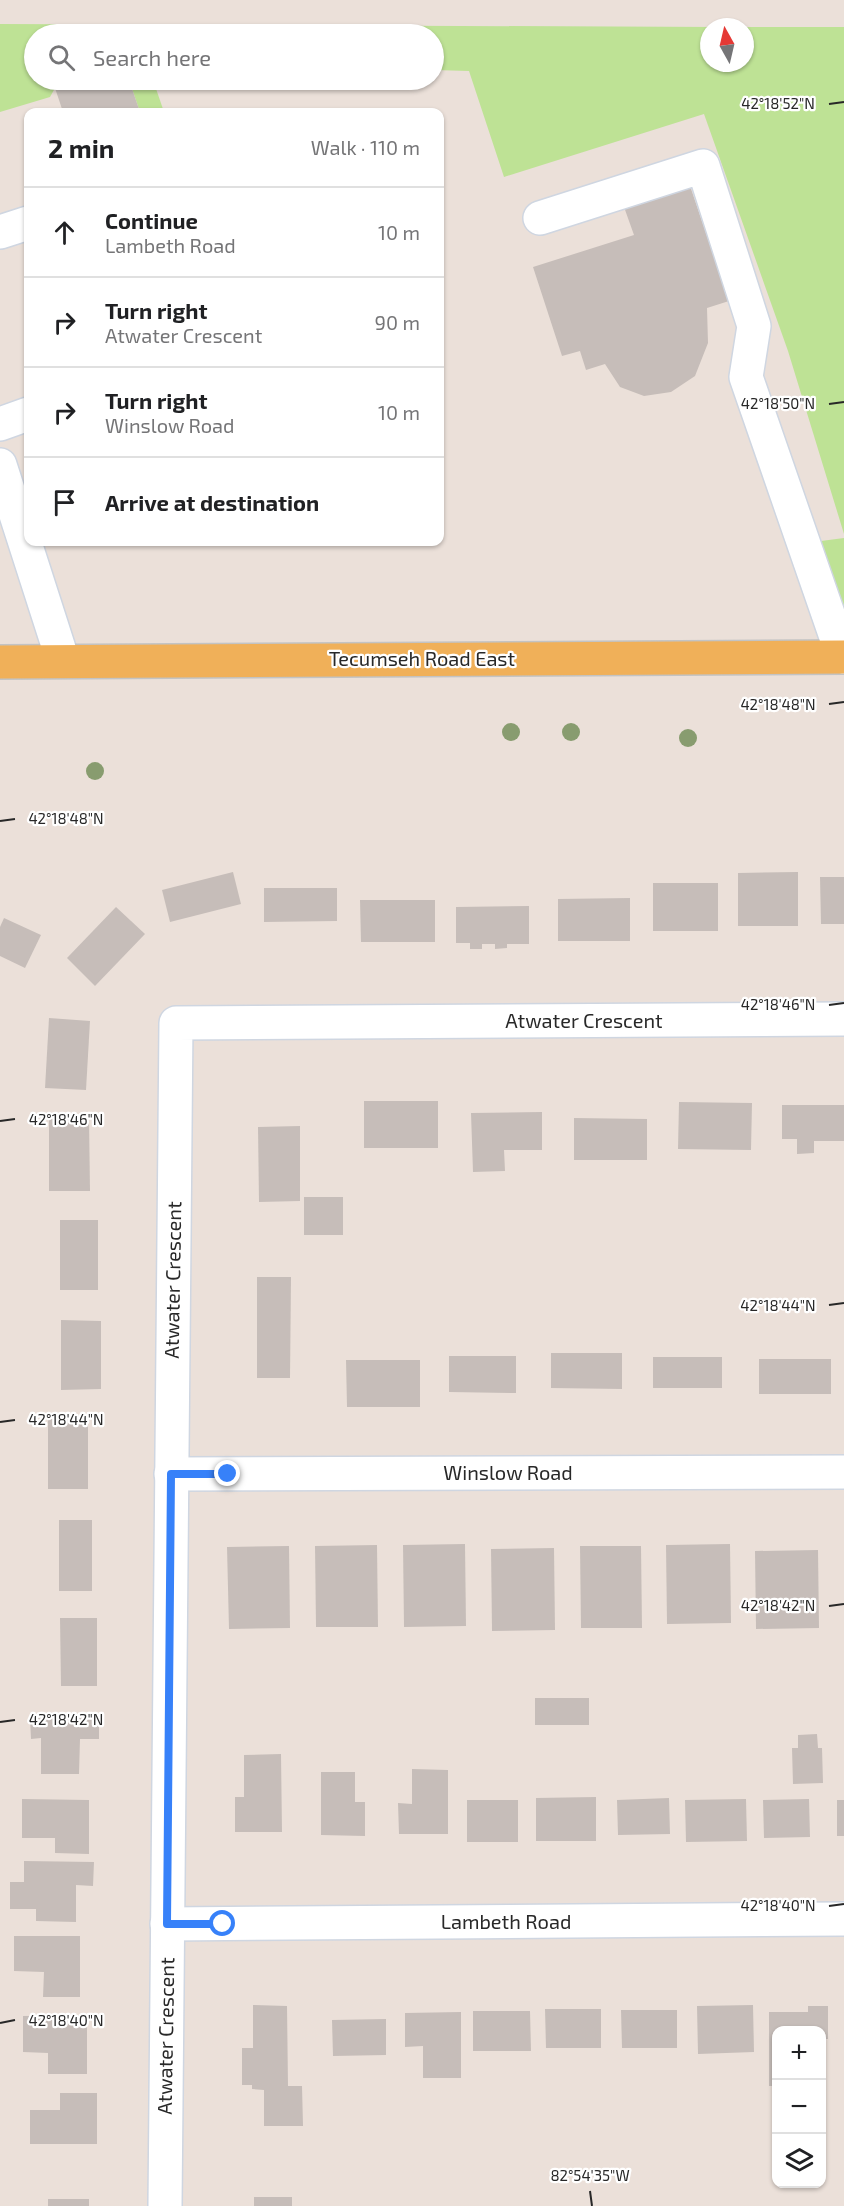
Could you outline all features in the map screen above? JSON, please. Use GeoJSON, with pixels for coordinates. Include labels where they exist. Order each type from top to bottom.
{"type":"FeatureCollection","features":[{"type":"Feature","properties":{"kind":"main road","name":"Tecumseh Road East"},"geometry":{"type":"LineString","coordinates":[[0,662],[843,657]]}},
{"type":"Feature","properties":{"kind":"street"},"geometry":{"type":"LineString","coordinates":[[540,218],[703,165],[754,326],[746,377],[843,657]]}},
{"type":"Feature","properties":{"kind":"street"},"geometry":{"type":"LineString","coordinates":[[0,232],[24,224]]}},
{"type":"Feature","properties":{"kind":"street"},"geometry":{"type":"LineString","coordinates":[[0,424],[24,415]]}},
{"type":"Feature","properties":{"kind":"street"},"geometry":{"type":"LineString","coordinates":[[0,465],[24,540]]}},
{"type":"Feature","properties":{"kind":"street"},"geometry":{"type":"LineString","coordinates":[[26,546],[63,661]]}},
{"type":"Feature","properties":{"kind":"street","name":"Atwater Crescent"},"geometry":{"type":"LineString","coordinates":[[165,2206],[176,1023],[844,1020]]}},
{"type":"Feature","properties":{"kind":"street","name":"Winslow Road"},"geometry":{"type":"LineString","coordinates":[[171,1474],[844,1472]]}},
{"type":"Feature","properties":{"kind":"street","name":"Lambeth Road"},"geometry":{"type":"LineString","coordinates":[[167,1924],[844,1920]]}},
{"type":"Feature","properties":{"kind":"green space"},"geometry":{"type":"Polygon","coordinates":[[[0,24],[24,24],[24,90],[54,90],[50,97],[0,112],[0,24]]]}},
{"type":"Feature","properties":{"kind":"green space"},"geometry":{"type":"Polygon","coordinates":[[[444,26],[700,27],[700,72],[754,72],[754,27],[844,27],[844,534],[788,351],[704,114],[504,177],[469,71],[444,70],[444,26]]]}},
{"type":"Feature","properties":{"kind":"green space"},"geometry":{"type":"Polygon","coordinates":[[[132,90],[156,90],[163,108],[139,108],[132,90]]]}},
{"type":"Feature","properties":{"kind":"green space"},"geometry":{"type":"Polygon","coordinates":[[[844,538],[844,607],[834,596],[821,541],[844,538]]]}},
{"type":"Feature","properties":{"kind":"building"},"geometry":{"type":"Polygon","coordinates":[[[56,90],[132,90],[139,108],[62,108],[56,90]]]}},
{"type":"Feature","properties":{"kind":"building"},"geometry":{"type":"Polygon","coordinates":[[[690,186],[729,301],[707,308],[708,343],[695,376],[671,392],[644,396],[620,387],[605,364],[586,370],[580,351],[562,356],[533,267],[634,235],[624,207],[690,186]]]}},
{"type":"Feature","properties":{"kind":"building"},"geometry":{"type":"Polygon","coordinates":[[[233,872],[241,904],[170,922],[162,890],[233,872]]]}},
{"type":"Feature","properties":{"kind":"building"},"geometry":{"type":"Polygon","coordinates":[[[798,872],[798,926],[738,926],[738,873],[798,872]]]}},
{"type":"Feature","properties":{"kind":"building"},"geometry":{"type":"Polygon","coordinates":[[[820,877],[844,877],[844,924],[821,924],[820,877]]]}},
{"type":"Feature","properties":{"kind":"building"},"geometry":{"type":"Polygon","coordinates":[[[653,883],[718,883],[718,931],[653,931],[653,883]]]}},
{"type":"Feature","properties":{"kind":"building"},"geometry":{"type":"Polygon","coordinates":[[[264,888],[337,888],[337,921],[264,922],[264,888]]]}},
{"type":"Feature","properties":{"kind":"building"},"geometry":{"type":"Polygon","coordinates":[[[630,898],[630,941],[558,941],[558,899],[630,898]]]}},
{"type":"Feature","properties":{"kind":"building"},"geometry":{"type":"Polygon","coordinates":[[[360,900],[435,900],[435,942],[361,942],[360,900]]]}},
{"type":"Feature","properties":{"kind":"building"},"geometry":{"type":"Polygon","coordinates":[[[529,906],[529,944],[507,944],[507,948],[495,949],[495,944],[482,944],[482,949],[470,949],[470,943],[456,943],[456,907],[529,906]]]}},
{"type":"Feature","properties":{"kind":"building"},"geometry":{"type":"Polygon","coordinates":[[[116,907],[145,934],[95,986],[67,958],[116,907]]]}},
{"type":"Feature","properties":{"kind":"building"},"geometry":{"type":"Polygon","coordinates":[[[4,918],[41,935],[25,968],[0,956],[0,927],[4,918]]]}},
{"type":"Feature","properties":{"kind":"building"},"geometry":{"type":"Polygon","coordinates":[[[49,1018],[90,1021],[86,1090],[45,1088],[49,1018]]]}},
{"type":"Feature","properties":{"kind":"building"},"geometry":{"type":"Polygon","coordinates":[[[364,1101],[438,1101],[438,1148],[364,1148],[364,1101]]]}},
{"type":"Feature","properties":{"kind":"building"},"geometry":{"type":"Polygon","coordinates":[[[679,1102],[752,1103],[751,1150],[678,1149],[679,1102]]]}},
{"type":"Feature","properties":{"kind":"building"},"geometry":{"type":"Polygon","coordinates":[[[782,1105],[844,1105],[844,1141],[814,1141],[814,1153],[797,1154],[797,1139],[782,1139],[782,1105]]]}},
{"type":"Feature","properties":{"kind":"building"},"geometry":{"type":"Polygon","coordinates":[[[542,1112],[542,1150],[504,1150],[505,1171],[473,1172],[471,1113],[542,1112]]]}},
{"type":"Feature","properties":{"kind":"building"},"geometry":{"type":"Polygon","coordinates":[[[89,1118],[90,1191],[49,1191],[49,1119],[89,1118]]]}},
{"type":"Feature","properties":{"kind":"building"},"geometry":{"type":"Polygon","coordinates":[[[574,1118],[647,1119],[647,1160],[574,1160],[574,1118]]]}},
{"type":"Feature","properties":{"kind":"building"},"geometry":{"type":"Polygon","coordinates":[[[300,1126],[300,1201],[259,1202],[258,1127],[300,1126]]]}},
{"type":"Feature","properties":{"kind":"building"},"geometry":{"type":"Polygon","coordinates":[[[304,1197],[343,1197],[343,1235],[304,1235],[304,1197]]]}},
{"type":"Feature","properties":{"kind":"building"},"geometry":{"type":"Polygon","coordinates":[[[60,1220],[98,1220],[98,1290],[60,1290],[60,1220]]]}},
{"type":"Feature","properties":{"kind":"building"},"geometry":{"type":"Polygon","coordinates":[[[257,1277],[291,1277],[290,1378],[257,1378],[257,1277]]]}},
{"type":"Feature","properties":{"kind":"building"},"geometry":{"type":"Polygon","coordinates":[[[61,1320],[101,1321],[101,1389],[61,1390],[61,1320]]]}},
{"type":"Feature","properties":{"kind":"building"},"geometry":{"type":"Polygon","coordinates":[[[551,1353],[622,1353],[622,1389],[551,1388],[551,1353]]]}},
{"type":"Feature","properties":{"kind":"building"},"geometry":{"type":"Polygon","coordinates":[[[449,1356],[516,1356],[516,1393],[449,1392],[449,1356]]]}},
{"type":"Feature","properties":{"kind":"building"},"geometry":{"type":"Polygon","coordinates":[[[653,1357],[722,1357],[722,1388],[653,1388],[653,1357]]]}},
{"type":"Feature","properties":{"kind":"building"},"geometry":{"type":"Polygon","coordinates":[[[759,1359],[831,1359],[831,1394],[759,1394],[759,1359]]]}},
{"type":"Feature","properties":{"kind":"building"},"geometry":{"type":"Polygon","coordinates":[[[346,1360],[420,1360],[420,1407],[347,1407],[346,1360]]]}},
{"type":"Feature","properties":{"kind":"building"},"geometry":{"type":"Polygon","coordinates":[[[48,1419],[88,1419],[88,1489],[48,1489],[48,1419]]]}},
{"type":"Feature","properties":{"kind":"building"},"geometry":{"type":"Polygon","coordinates":[[[59,1520],[92,1520],[92,1591],[59,1591],[59,1520]]]}},
{"type":"Feature","properties":{"kind":"building"},"geometry":{"type":"Polygon","coordinates":[[[465,1544],[466,1626],[404,1627],[403,1545],[465,1544]]]}},
{"type":"Feature","properties":{"kind":"building"},"geometry":{"type":"Polygon","coordinates":[[[730,1544],[731,1623],[667,1624],[666,1545],[730,1544]]]}},
{"type":"Feature","properties":{"kind":"building"},"geometry":{"type":"Polygon","coordinates":[[[377,1545],[378,1627],[316,1627],[315,1546],[377,1545]]]}},
{"type":"Feature","properties":{"kind":"building"},"geometry":{"type":"Polygon","coordinates":[[[289,1546],[290,1628],[229,1629],[227,1547],[289,1546]]]}},
{"type":"Feature","properties":{"kind":"building"},"geometry":{"type":"Polygon","coordinates":[[[580,1546],[641,1546],[642,1628],[581,1628],[580,1546]]]}},
{"type":"Feature","properties":{"kind":"building"},"geometry":{"type":"Polygon","coordinates":[[[554,1548],[555,1630],[492,1631],[491,1549],[554,1548]]]}},
{"type":"Feature","properties":{"kind":"building"},"geometry":{"type":"Polygon","coordinates":[[[818,1550],[819,1628],[756,1629],[755,1551],[818,1550]]]}},
{"type":"Feature","properties":{"kind":"building"},"geometry":{"type":"Polygon","coordinates":[[[60,1618],[97,1618],[97,1686],[61,1686],[60,1618]]]}},
{"type":"Feature","properties":{"kind":"building"},"geometry":{"type":"Polygon","coordinates":[[[535,1698],[589,1698],[589,1725],[535,1725],[535,1698]]]}},
{"type":"Feature","properties":{"kind":"building"},"geometry":{"type":"Polygon","coordinates":[[[30,1718],[99,1718],[99,1739],[80,1739],[79,1774],[41,1774],[41,1738],[31,1739],[30,1718]]]}},
{"type":"Feature","properties":{"kind":"building"},"geometry":{"type":"Polygon","coordinates":[[[817,1734],[818,1748],[822,1748],[823,1783],[793,1784],[792,1748],[798,1748],[798,1735],[817,1734]]]}},
{"type":"Feature","properties":{"kind":"building"},"geometry":{"type":"Polygon","coordinates":[[[281,1754],[282,1832],[235,1832],[235,1797],[244,1797],[244,1755],[281,1754]]]}},
{"type":"Feature","properties":{"kind":"building"},"geometry":{"type":"Polygon","coordinates":[[[412,1769],[448,1770],[448,1834],[399,1834],[398,1803],[412,1804],[412,1769]]]}},
{"type":"Feature","properties":{"kind":"building"},"geometry":{"type":"Polygon","coordinates":[[[321,1772],[355,1772],[355,1802],[365,1802],[365,1836],[321,1835],[321,1772]]]}},
{"type":"Feature","properties":{"kind":"building"},"geometry":{"type":"Polygon","coordinates":[[[596,1797],[596,1841],[536,1841],[536,1798],[596,1797]]]}},
{"type":"Feature","properties":{"kind":"building"},"geometry":{"type":"Polygon","coordinates":[[[669,1798],[670,1834],[618,1835],[617,1800],[669,1798]]]}},
{"type":"Feature","properties":{"kind":"building"},"geometry":{"type":"Polygon","coordinates":[[[22,1799],[89,1800],[89,1854],[55,1853],[55,1838],[22,1838],[22,1799]]]}},
{"type":"Feature","properties":{"kind":"building"},"geometry":{"type":"Polygon","coordinates":[[[746,1799],[747,1841],[686,1842],[685,1800],[746,1799]]]}},
{"type":"Feature","properties":{"kind":"building"},"geometry":{"type":"Polygon","coordinates":[[[809,1799],[810,1837],[764,1838],[763,1800],[809,1799]]]}},
{"type":"Feature","properties":{"kind":"building"},"geometry":{"type":"Polygon","coordinates":[[[467,1800],[518,1800],[518,1842],[467,1842],[467,1800]]]}},
{"type":"Feature","properties":{"kind":"building"},"geometry":{"type":"Polygon","coordinates":[[[837,1800],[844,1800],[844,1836],[837,1836],[837,1800]]]}},
{"type":"Feature","properties":{"kind":"building"},"geometry":{"type":"Polygon","coordinates":[[[24,1861],[94,1862],[93,1886],[76,1885],[76,1922],[36,1921],[36,1909],[10,1909],[10,1882],[24,1882],[24,1861]]]}},
{"type":"Feature","properties":{"kind":"building"},"geometry":{"type":"Polygon","coordinates":[[[14,1936],[80,1936],[80,1997],[43,1997],[44,1972],[14,1971],[14,1936]]]}},
{"type":"Feature","properties":{"kind":"building"},"geometry":{"type":"Polygon","coordinates":[[[253,2005],[287,2006],[288,2086],[302,2086],[303,2126],[264,2126],[264,2090],[252,2089],[252,2085],[242,2085],[242,2048],[253,2048],[253,2005]]]}},
{"type":"Feature","properties":{"kind":"building"},"geometry":{"type":"Polygon","coordinates":[[[753,2005],[754,2052],[698,2054],[697,2006],[753,2005]]]}},
{"type":"Feature","properties":{"kind":"building"},"geometry":{"type":"Polygon","coordinates":[[[808,2006],[828,2006],[828,2039],[826,2039],[826,2026],[772,2026],[772,2086],[769,2086],[769,2012],[808,2012],[808,2006]]]}},
{"type":"Feature","properties":{"kind":"building"},"geometry":{"type":"Polygon","coordinates":[[[545,2009],[601,2009],[601,2048],[546,2048],[545,2009]]]}},
{"type":"Feature","properties":{"kind":"building"},"geometry":{"type":"Polygon","coordinates":[[[621,2010],[677,2010],[677,2048],[622,2048],[621,2010]]]}},
{"type":"Feature","properties":{"kind":"building"},"geometry":{"type":"Polygon","coordinates":[[[473,2011],[530,2011],[531,2051],[473,2051],[473,2011]]]}},
{"type":"Feature","properties":{"kind":"building"},"geometry":{"type":"Polygon","coordinates":[[[461,2012],[461,2078],[423,2078],[423,2046],[405,2047],[405,2013],[461,2012]]]}},
{"type":"Feature","properties":{"kind":"building"},"geometry":{"type":"Polygon","coordinates":[[[87,2015],[87,2074],[48,2074],[48,2053],[23,2052],[23,2016],[87,2015]]]}},
{"type":"Feature","properties":{"kind":"building"},"geometry":{"type":"Polygon","coordinates":[[[386,2019],[386,2055],[333,2056],[332,2020],[386,2019]]]}},
{"type":"Feature","properties":{"kind":"building"},"geometry":{"type":"Polygon","coordinates":[[[60,2093],[97,2093],[97,2144],[30,2144],[30,2110],[60,2110],[60,2093]]]}},
{"type":"Feature","properties":{"kind":"building"},"geometry":{"type":"Polygon","coordinates":[[[254,2197],[292,2197],[292,2206],[254,2206],[254,2197]]]}},
{"type":"Feature","properties":{"kind":"building"},"geometry":{"type":"Polygon","coordinates":[[[48,2199],[89,2199],[89,2206],[48,2206],[48,2199]]]}},
{"type":"Feature","properties":{"kind":"route"},"geometry":{"type":"LineString","coordinates":[[223,1924],[167,1924],[171,1474],[228,1474]]}}]}
